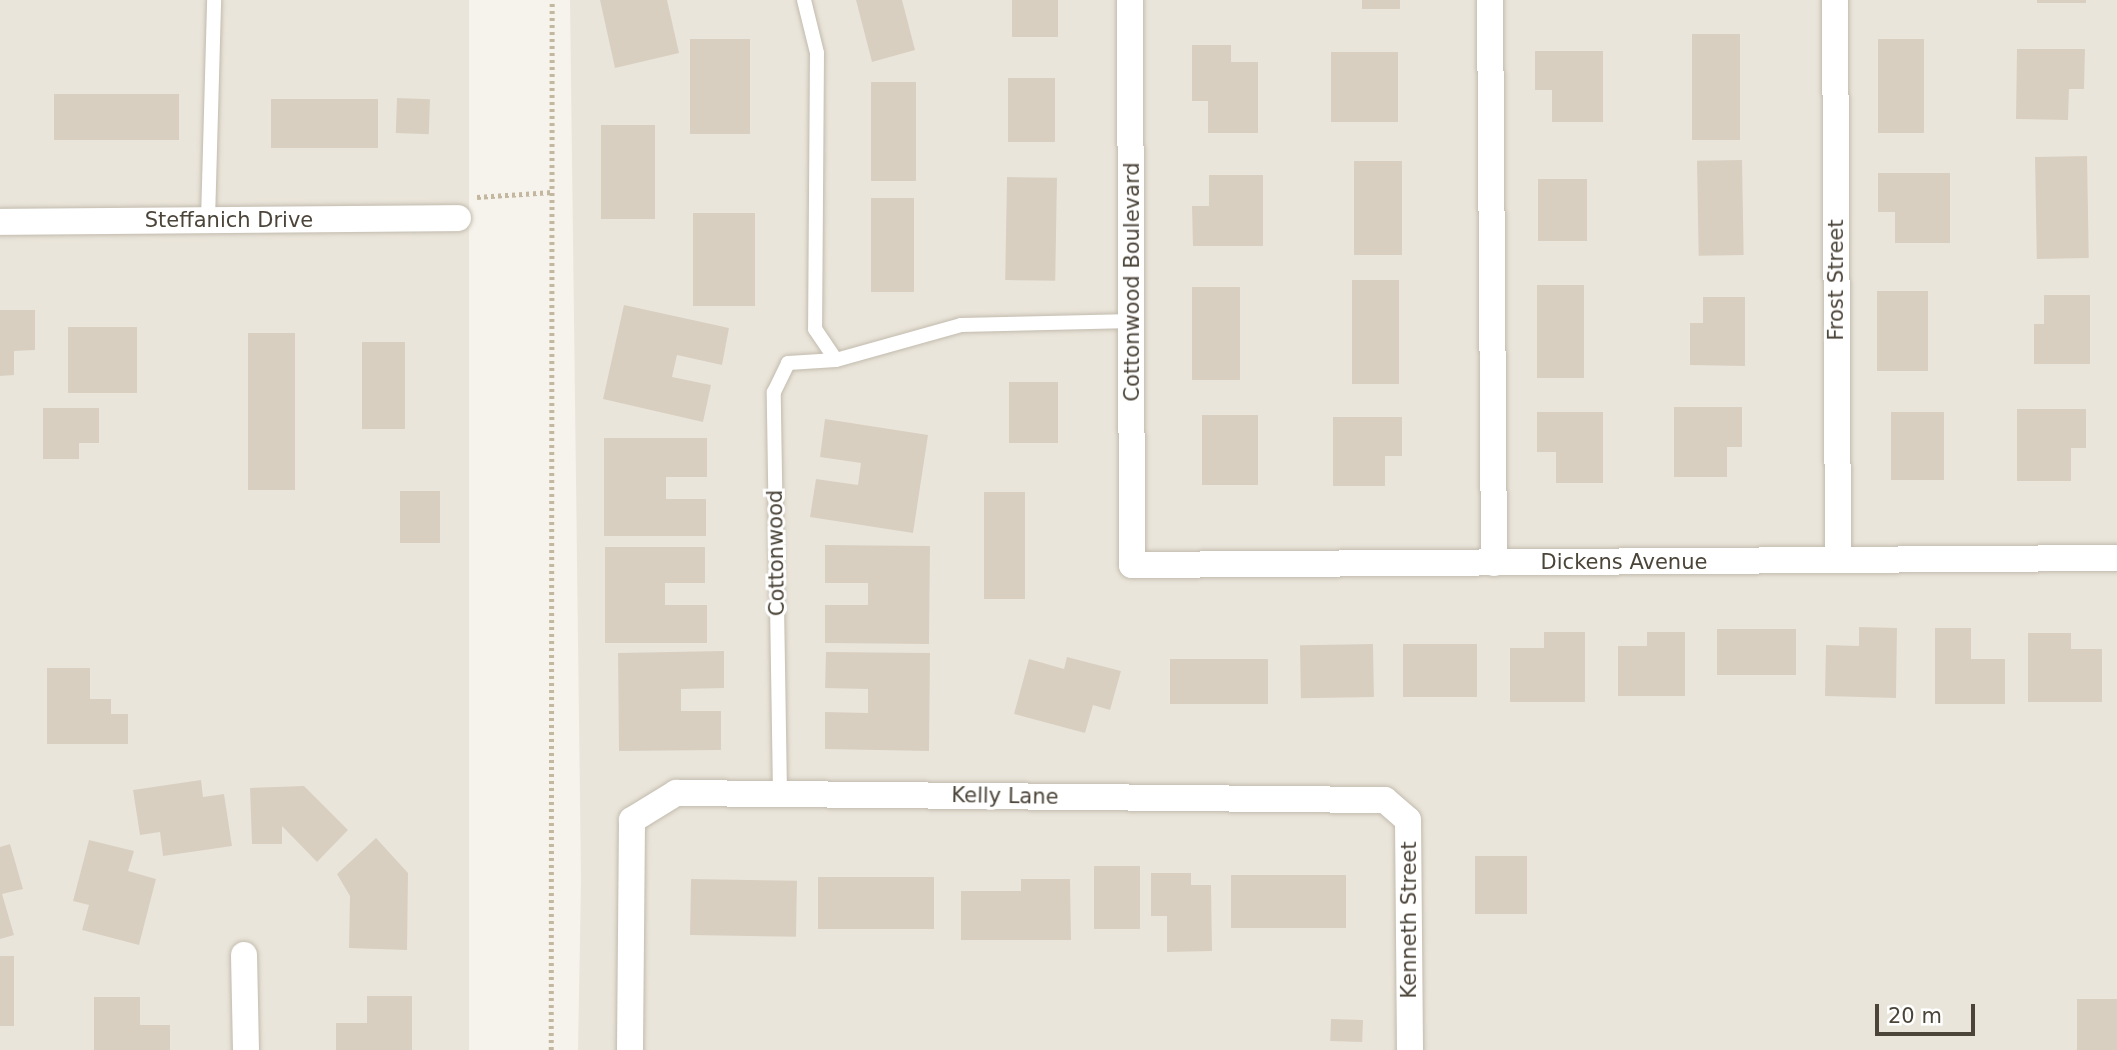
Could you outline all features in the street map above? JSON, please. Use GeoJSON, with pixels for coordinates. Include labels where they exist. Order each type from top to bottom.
{"type":"FeatureCollection","features":[{"type":"Feature","properties":{"kind":"street","name":"Cottonwood Boulevard"},"geometry":{"type":"LineString","coordinates":[[1130,0],[1132,565]]}},
{"type":"Feature","properties":{"kind":"street"},"geometry":{"type":"LineString","coordinates":[[1490,0],[1494,563]]}},
{"type":"Feature","properties":{"kind":"street","name":"Frost Street"},"geometry":{"type":"LineString","coordinates":[[1835,0],[1838,560]]}},
{"type":"Feature","properties":{"kind":"street","name":"Steffanich Drive"},"geometry":{"type":"LineString","coordinates":[[0,222],[458,218]]}},
{"type":"Feature","properties":{"kind":"street","name":"Dickens Avenue"},"geometry":{"type":"LineString","coordinates":[[1132,565],[2117,558]]}},
{"type":"Feature","properties":{"kind":"street","name":"Kelly Lane"},"geometry":{"type":"LineString","coordinates":[[630,1050],[632,820],[676,793],[1385,800]]}},
{"type":"Feature","properties":{"kind":"street","name":"Kenneth Street"},"geometry":{"type":"LineString","coordinates":[[1385,800],[1408,820],[1410,1050]]}},
{"type":"Feature","properties":{"kind":"street"},"geometry":{"type":"LineString","coordinates":[[244,955],[246,1050]]}},
{"type":"Feature","properties":{"kind":"lane"},"geometry":{"type":"LineString","coordinates":[[208,220],[214,0]]}},
{"type":"Feature","properties":{"kind":"lane"},"geometry":{"type":"LineString","coordinates":[[804,0],[817,53],[815,329],[836,360]]}},
{"type":"Feature","properties":{"kind":"lane","name":"Cottonwood"},"geometry":{"type":"LineString","coordinates":[[779,794],[774,391],[788,363],[836,360],[961,325],[1133,321]]}},
{"type":"Feature","properties":{"kind":"path"},"geometry":{"type":"LineString","coordinates":[[551,1050],[552,0]]}},
{"type":"Feature","properties":{"kind":"path"},"geometry":{"type":"LineString","coordinates":[[458,218],[468,198],[552,191]]}},
{"type":"Feature","properties":{"kind":"shaded area"},"geometry":{"type":"Polygon","coordinates":[[[0,0],[469,0],[469,1050],[0,1050],[0,0]]]}},
{"type":"Feature","properties":{"kind":"shaded area"},"geometry":{"type":"Polygon","coordinates":[[[570,0],[2117,0],[2117,1050],[578,1050],[581,881],[570,0]]]}},
{"type":"Feature","properties":{"kind":"building"},"geometry":{"type":"Polygon","coordinates":[[[600,0],[667,0],[679,53],[615,68],[600,0]]]}},
{"type":"Feature","properties":{"kind":"building"},"geometry":{"type":"Polygon","coordinates":[[[856,0],[902,0],[915,50],[872,62],[856,0]]]}},
{"type":"Feature","properties":{"kind":"building"},"geometry":{"type":"Polygon","coordinates":[[[1012,0],[1058,0],[1058,37],[1012,37],[1012,0]]]}},
{"type":"Feature","properties":{"kind":"building"},"geometry":{"type":"Polygon","coordinates":[[[1362,0],[1400,0],[1400,9],[1362,9],[1362,0]]]}},
{"type":"Feature","properties":{"kind":"building"},"geometry":{"type":"Polygon","coordinates":[[[2037,0],[2086,0],[2086,3],[2037,3],[2037,0]]]}},
{"type":"Feature","properties":{"kind":"building"},"geometry":{"type":"Polygon","coordinates":[[[1692,34],[1740,34],[1740,140],[1692,140],[1692,34]]]}},
{"type":"Feature","properties":{"kind":"building"},"geometry":{"type":"Polygon","coordinates":[[[690,39],[750,39],[750,134],[690,134],[690,39]]]}},
{"type":"Feature","properties":{"kind":"building"},"geometry":{"type":"Polygon","coordinates":[[[1878,39],[1924,39],[1924,133],[1878,133],[1878,39]]]}},
{"type":"Feature","properties":{"kind":"building"},"geometry":{"type":"Polygon","coordinates":[[[1192,45],[1231,45],[1231,62],[1258,62],[1258,133],[1208,133],[1208,101],[1192,101],[1192,45]]]}},
{"type":"Feature","properties":{"kind":"building"},"geometry":{"type":"Polygon","coordinates":[[[2017,49],[2085,49],[2084,89],[2069,89],[2068,120],[2016,119],[2017,49]]]}},
{"type":"Feature","properties":{"kind":"building"},"geometry":{"type":"Polygon","coordinates":[[[1535,51],[1603,51],[1603,122],[1552,122],[1552,90],[1535,90],[1535,51]]]}},
{"type":"Feature","properties":{"kind":"building"},"geometry":{"type":"Polygon","coordinates":[[[1331,52],[1398,52],[1398,122],[1331,122],[1331,52]]]}},
{"type":"Feature","properties":{"kind":"building"},"geometry":{"type":"Polygon","coordinates":[[[1008,78],[1055,78],[1055,142],[1008,142],[1008,78]]]}},
{"type":"Feature","properties":{"kind":"building"},"geometry":{"type":"Polygon","coordinates":[[[871,82],[916,82],[916,181],[871,181],[871,82]]]}},
{"type":"Feature","properties":{"kind":"building"},"geometry":{"type":"Polygon","coordinates":[[[54,94],[179,94],[179,140],[54,140],[54,94]]]}},
{"type":"Feature","properties":{"kind":"building"},"geometry":{"type":"Polygon","coordinates":[[[397,98],[430,99],[429,134],[396,133],[397,98]]]}},
{"type":"Feature","properties":{"kind":"building"},"geometry":{"type":"Polygon","coordinates":[[[271,99],[378,99],[378,148],[271,148],[271,99]]]}},
{"type":"Feature","properties":{"kind":"building"},"geometry":{"type":"Polygon","coordinates":[[[601,125],[655,125],[655,219],[601,219],[601,125]]]}},
{"type":"Feature","properties":{"kind":"building"},"geometry":{"type":"Polygon","coordinates":[[[2087,156],[2089,258],[2037,259],[2035,157],[2087,156]]]}},
{"type":"Feature","properties":{"kind":"building"},"geometry":{"type":"Polygon","coordinates":[[[1742,160],[1744,255],[1699,256],[1697,161],[1742,160]]]}},
{"type":"Feature","properties":{"kind":"building"},"geometry":{"type":"Polygon","coordinates":[[[1354,161],[1402,161],[1402,255],[1354,255],[1354,161]]]}},
{"type":"Feature","properties":{"kind":"building"},"geometry":{"type":"Polygon","coordinates":[[[1878,173],[1950,173],[1950,243],[1895,243],[1895,212],[1878,212],[1878,173]]]}},
{"type":"Feature","properties":{"kind":"building"},"geometry":{"type":"Polygon","coordinates":[[[1209,175],[1263,175],[1263,246],[1193,246],[1192,206],[1209,206],[1209,175]]]}},
{"type":"Feature","properties":{"kind":"building"},"geometry":{"type":"Polygon","coordinates":[[[1007,177],[1057,178],[1055,281],[1005,280],[1007,177]]]}},
{"type":"Feature","properties":{"kind":"building"},"geometry":{"type":"Polygon","coordinates":[[[1538,179],[1587,179],[1587,241],[1538,241],[1538,179]]]}},
{"type":"Feature","properties":{"kind":"building"},"geometry":{"type":"Polygon","coordinates":[[[871,198],[914,198],[914,292],[871,292],[871,198]]]}},
{"type":"Feature","properties":{"kind":"building"},"geometry":{"type":"Polygon","coordinates":[[[693,213],[755,213],[755,306],[693,306],[693,213]]]}},
{"type":"Feature","properties":{"kind":"building"},"geometry":{"type":"Polygon","coordinates":[[[1352,280],[1399,280],[1399,384],[1352,384],[1352,280]]]}},
{"type":"Feature","properties":{"kind":"building"},"geometry":{"type":"Polygon","coordinates":[[[1537,285],[1584,285],[1584,378],[1537,378],[1537,285]]]}},
{"type":"Feature","properties":{"kind":"building"},"geometry":{"type":"Polygon","coordinates":[[[1192,287],[1240,287],[1240,380],[1192,380],[1192,287]]]}},
{"type":"Feature","properties":{"kind":"building"},"geometry":{"type":"Polygon","coordinates":[[[1877,291],[1928,291],[1928,371],[1877,371],[1877,291]]]}},
{"type":"Feature","properties":{"kind":"building"},"geometry":{"type":"Polygon","coordinates":[[[2044,295],[2090,295],[2090,364],[2034,364],[2034,324],[2044,324],[2044,295]]]}},
{"type":"Feature","properties":{"kind":"building"},"geometry":{"type":"Polygon","coordinates":[[[1703,297],[1745,297],[1745,366],[1690,365],[1690,323],[1703,323],[1703,297]]]}},
{"type":"Feature","properties":{"kind":"building"},"geometry":{"type":"Polygon","coordinates":[[[624,305],[729,328],[722,365],[677,355],[672,377],[711,385],[703,422],[603,399],[624,305]]]}},
{"type":"Feature","properties":{"kind":"building"},"geometry":{"type":"Polygon","coordinates":[[[0,310],[35,310],[35,350],[14,351],[14,375],[0,376],[0,310]]]}},
{"type":"Feature","properties":{"kind":"building"},"geometry":{"type":"Polygon","coordinates":[[[68,327],[137,327],[137,393],[68,393],[68,327]]]}},
{"type":"Feature","properties":{"kind":"building"},"geometry":{"type":"Polygon","coordinates":[[[248,333],[295,333],[295,490],[248,490],[248,333]]]}},
{"type":"Feature","properties":{"kind":"building"},"geometry":{"type":"Polygon","coordinates":[[[362,342],[405,342],[405,429],[362,429],[362,342]]]}},
{"type":"Feature","properties":{"kind":"building"},"geometry":{"type":"Polygon","coordinates":[[[1009,382],[1058,382],[1058,443],[1009,443],[1009,382]]]}},
{"type":"Feature","properties":{"kind":"building"},"geometry":{"type":"Polygon","coordinates":[[[1674,407],[1742,407],[1742,447],[1727,447],[1727,477],[1674,477],[1674,407]]]}},
{"type":"Feature","properties":{"kind":"building"},"geometry":{"type":"Polygon","coordinates":[[[43,408],[99,408],[99,443],[79,443],[79,459],[43,459],[43,408]]]}},
{"type":"Feature","properties":{"kind":"building"},"geometry":{"type":"Polygon","coordinates":[[[2017,409],[2086,409],[2086,448],[2071,448],[2071,481],[2017,481],[2017,409]]]}},
{"type":"Feature","properties":{"kind":"building"},"geometry":{"type":"Polygon","coordinates":[[[1537,412],[1603,412],[1603,483],[1556,483],[1556,452],[1537,452],[1537,412]]]}},
{"type":"Feature","properties":{"kind":"building"},"geometry":{"type":"Polygon","coordinates":[[[1891,412],[1944,412],[1944,480],[1891,480],[1891,412]]]}},
{"type":"Feature","properties":{"kind":"building"},"geometry":{"type":"Polygon","coordinates":[[[1202,415],[1258,415],[1258,485],[1202,485],[1202,415]]]}},
{"type":"Feature","properties":{"kind":"building"},"geometry":{"type":"Polygon","coordinates":[[[1333,417],[1402,417],[1402,456],[1385,456],[1385,486],[1333,486],[1333,417]]]}},
{"type":"Feature","properties":{"kind":"building"},"geometry":{"type":"Polygon","coordinates":[[[825,419],[928,435],[913,533],[810,517],[816,479],[858,485],[861,463],[820,457],[825,419]]]}},
{"type":"Feature","properties":{"kind":"building"},"geometry":{"type":"Polygon","coordinates":[[[604,438],[707,438],[707,477],[666,477],[666,499],[706,499],[706,536],[604,536],[604,438]]]}},
{"type":"Feature","properties":{"kind":"building"},"geometry":{"type":"Polygon","coordinates":[[[400,491],[440,491],[440,543],[400,543],[400,491]]]}},
{"type":"Feature","properties":{"kind":"building"},"geometry":{"type":"Polygon","coordinates":[[[984,492],[1025,492],[1025,599],[984,599],[984,492]]]}},
{"type":"Feature","properties":{"kind":"building"},"geometry":{"type":"Polygon","coordinates":[[[825,545],[930,546],[929,644],[825,643],[825,605],[868,605],[868,583],[825,583],[825,545]]]}},
{"type":"Feature","properties":{"kind":"building"},"geometry":{"type":"Polygon","coordinates":[[[605,547],[705,547],[705,583],[665,583],[665,605],[707,605],[707,643],[605,643],[605,547]]]}},
{"type":"Feature","properties":{"kind":"building"},"geometry":{"type":"Polygon","coordinates":[[[1859,627],[1897,628],[1896,698],[1825,696],[1826,645],[1859,646],[1859,627]]]}},
{"type":"Feature","properties":{"kind":"building"},"geometry":{"type":"Polygon","coordinates":[[[1935,628],[1971,628],[1971,659],[2005,659],[2005,704],[1935,704],[1935,628]]]}},
{"type":"Feature","properties":{"kind":"building"},"geometry":{"type":"Polygon","coordinates":[[[1717,629],[1796,629],[1796,675],[1717,675],[1717,629]]]}},
{"type":"Feature","properties":{"kind":"building"},"geometry":{"type":"Polygon","coordinates":[[[1544,632],[1585,632],[1585,702],[1510,702],[1510,648],[1544,648],[1544,632]]]}},
{"type":"Feature","properties":{"kind":"building"},"geometry":{"type":"Polygon","coordinates":[[[1647,632],[1685,632],[1685,696],[1618,696],[1618,646],[1647,646],[1647,632]]]}},
{"type":"Feature","properties":{"kind":"building"},"geometry":{"type":"Polygon","coordinates":[[[2028,633],[2071,633],[2071,649],[2102,649],[2102,702],[2028,702],[2028,633]]]}},
{"type":"Feature","properties":{"kind":"building"},"geometry":{"type":"Polygon","coordinates":[[[1373,644],[1374,697],[1301,698],[1300,645],[1373,644]]]}},
{"type":"Feature","properties":{"kind":"building"},"geometry":{"type":"Polygon","coordinates":[[[1403,644],[1477,644],[1477,697],[1403,697],[1403,644]]]}},
{"type":"Feature","properties":{"kind":"building"},"geometry":{"type":"Polygon","coordinates":[[[724,651],[724,688],[681,689],[681,711],[721,711],[721,750],[619,751],[618,653],[724,651]]]}},
{"type":"Feature","properties":{"kind":"building"},"geometry":{"type":"Polygon","coordinates":[[[826,652],[930,653],[929,751],[825,749],[825,712],[868,713],[868,689],[825,688],[826,652]]]}},
{"type":"Feature","properties":{"kind":"building"},"geometry":{"type":"Polygon","coordinates":[[[1067,657],[1121,671],[1110,710],[1093,705],[1085,733],[1014,714],[1029,659],[1064,669],[1067,657]]]}},
{"type":"Feature","properties":{"kind":"building"},"geometry":{"type":"Polygon","coordinates":[[[1170,659],[1268,659],[1268,704],[1170,704],[1170,659]]]}},
{"type":"Feature","properties":{"kind":"building"},"geometry":{"type":"Polygon","coordinates":[[[47,668],[90,668],[90,699],[111,699],[111,714],[128,714],[128,744],[47,744],[47,668]]]}},
{"type":"Feature","properties":{"kind":"building"},"geometry":{"type":"Polygon","coordinates":[[[201,780],[203,797],[224,794],[232,846],[163,856],[160,832],[140,835],[133,790],[201,780]]]}},
{"type":"Feature","properties":{"kind":"building"},"geometry":{"type":"Polygon","coordinates":[[[304,786],[348,830],[317,862],[282,826],[282,844],[252,844],[250,788],[304,786]]]}},
{"type":"Feature","properties":{"kind":"building"},"geometry":{"type":"Polygon","coordinates":[[[376,838],[408,873],[407,950],[349,948],[350,896],[337,874],[376,838]]]}},
{"type":"Feature","properties":{"kind":"building"},"geometry":{"type":"Polygon","coordinates":[[[89,840],[134,851],[128,871],[156,879],[139,945],[82,930],[89,905],[73,901],[89,840]]]}},
{"type":"Feature","properties":{"kind":"building"},"geometry":{"type":"Polygon","coordinates":[[[10,844],[23,889],[2,894],[14,935],[0,939],[0,847],[10,844]]]}},
{"type":"Feature","properties":{"kind":"building"},"geometry":{"type":"Polygon","coordinates":[[[1475,856],[1527,856],[1527,914],[1475,914],[1475,856]]]}},
{"type":"Feature","properties":{"kind":"building"},"geometry":{"type":"Polygon","coordinates":[[[1094,866],[1140,866],[1140,929],[1094,929],[1094,866]]]}},
{"type":"Feature","properties":{"kind":"building"},"geometry":{"type":"Polygon","coordinates":[[[1151,873],[1191,873],[1191,885],[1211,885],[1212,951],[1167,952],[1167,916],[1151,916],[1151,873]]]}},
{"type":"Feature","properties":{"kind":"building"},"geometry":{"type":"Polygon","coordinates":[[[1231,875],[1346,875],[1346,928],[1231,928],[1231,875]]]}},
{"type":"Feature","properties":{"kind":"building"},"geometry":{"type":"Polygon","coordinates":[[[818,877],[934,877],[934,929],[818,929],[818,877]]]}},
{"type":"Feature","properties":{"kind":"building"},"geometry":{"type":"Polygon","coordinates":[[[691,879],[797,881],[796,937],[690,935],[691,879]]]}},
{"type":"Feature","properties":{"kind":"building"},"geometry":{"type":"Polygon","coordinates":[[[1021,879],[1070,879],[1071,940],[961,940],[961,891],[1021,891],[1021,879]]]}},
{"type":"Feature","properties":{"kind":"building"},"geometry":{"type":"Polygon","coordinates":[[[0,956],[14,956],[14,1026],[0,1026],[0,956]]]}},
{"type":"Feature","properties":{"kind":"building"},"geometry":{"type":"Polygon","coordinates":[[[367,996],[412,996],[412,1050],[336,1050],[336,1023],[367,1023],[367,996]]]}},
{"type":"Feature","properties":{"kind":"building"},"geometry":{"type":"Polygon","coordinates":[[[94,997],[140,997],[140,1025],[170,1025],[170,1050],[94,1050],[94,997]]]}},
{"type":"Feature","properties":{"kind":"building"},"geometry":{"type":"Polygon","coordinates":[[[2077,999],[2117,999],[2117,1050],[2077,1050],[2077,999]]]}},
{"type":"Feature","properties":{"kind":"building"},"geometry":{"type":"Polygon","coordinates":[[[1331,1019],[1363,1020],[1362,1042],[1330,1041],[1331,1019]]]}}]}
